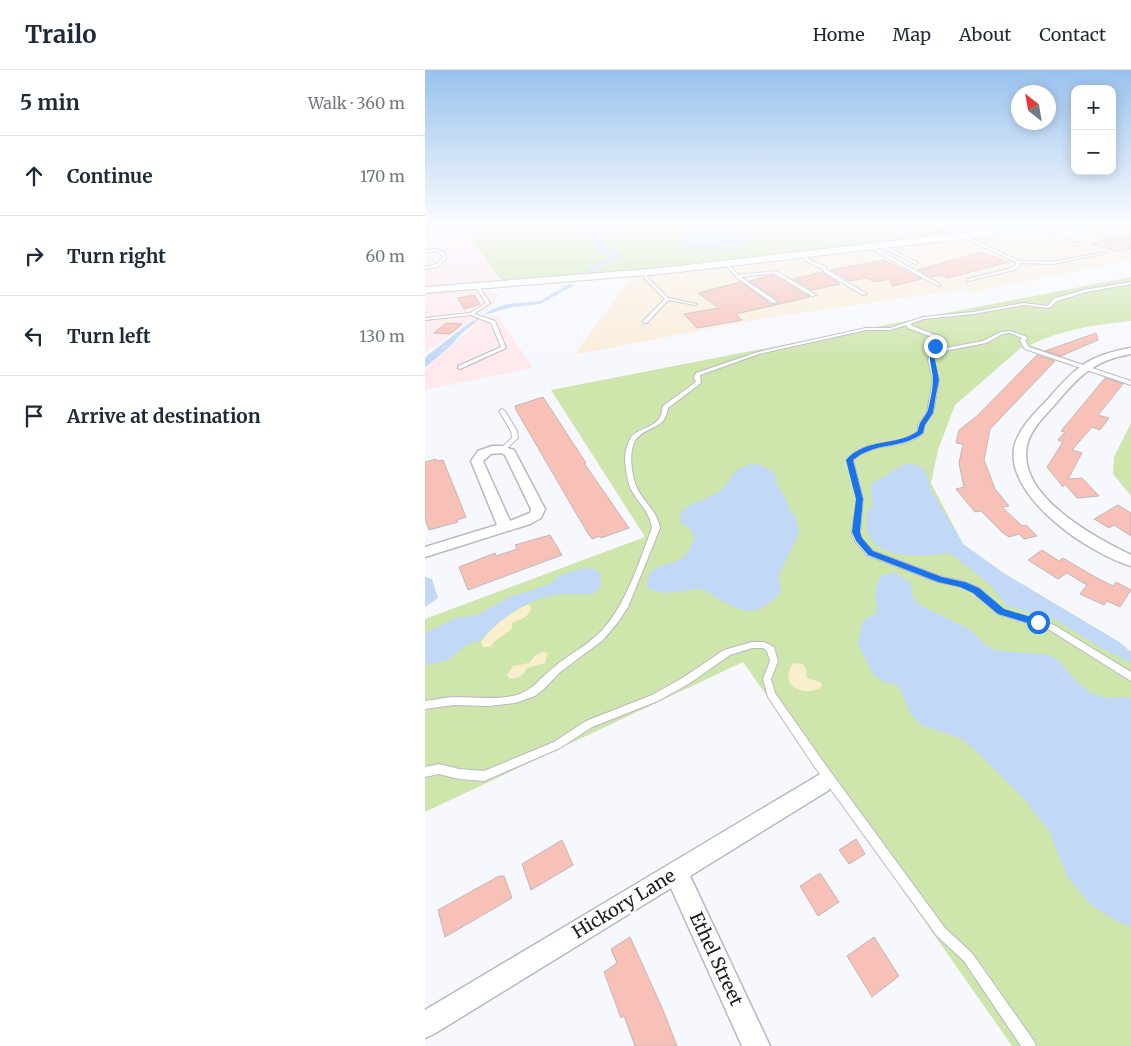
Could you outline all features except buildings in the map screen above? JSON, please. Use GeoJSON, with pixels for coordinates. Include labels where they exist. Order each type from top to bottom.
{"type":"FeatureCollection","features":[{"type":"Feature","properties":{"kind":"street"},"geometry":{"type":"LineString","coordinates":[[425,290],[669,270]]}},
{"type":"Feature","properties":{"kind":"street"},"geometry":{"type":"LineString","coordinates":[[1131,351],[1106,356],[1083,367],[1029,429],[1020,454],[1023,470],[1038,496],[1063,521],[1093,542],[1131,561]]}},
{"type":"Feature","properties":{"kind":"street"},"geometry":{"type":"LineString","coordinates":[[425,552],[506,528],[536,515],[538,509],[510,453],[503,449],[481,454],[477,461],[506,528]]}},
{"type":"Feature","properties":{"kind":"street","name":"Hickory Lane"},"geometry":{"type":"LineString","coordinates":[[425,1025],[822,782]]}},
{"type":"Feature","properties":{"kind":"street","name":"Ethel Street"},"geometry":{"type":"LineString","coordinates":[[676,872],[756,1046]]}},
{"type":"Feature","properties":{"kind":"lane"},"geometry":{"type":"LineString","coordinates":[[732,270],[737,276],[775,302]]}},
{"type":"Feature","properties":{"kind":"lane"},"geometry":{"type":"LineString","coordinates":[[825,270],[825,272],[865,294]]}},
{"type":"Feature","properties":{"kind":"lane"},"geometry":{"type":"LineString","coordinates":[[830,270],[857,284]]}},
{"type":"Feature","properties":{"kind":"lane"},"geometry":{"type":"LineString","coordinates":[[911,270],[917,275],[939,284]]}},
{"type":"Feature","properties":{"kind":"lane"},"geometry":{"type":"LineString","coordinates":[[968,280],[1011,270]]}},
{"type":"Feature","properties":{"kind":"lane"},"geometry":{"type":"LineString","coordinates":[[644,272],[646,278],[667,299],[695,304]]}},
{"type":"Feature","properties":{"kind":"lane"},"geometry":{"type":"LineString","coordinates":[[737,276],[775,272],[814,295]]}},
{"type":"Feature","properties":{"kind":"lane"},"geometry":{"type":"LineString","coordinates":[[425,705],[453,701],[489,702],[515,699],[532,692],[566,662],[600,638],[615,620],[624,607],[656,528],[654,515],[634,488],[629,465],[629,448],[633,438],[638,433],[661,422],[665,416],[665,406],[699,382],[698,374],[765,351],[866,329],[890,329],[923,318],[973,313],[1024,304],[1049,307],[1055,300],[1085,291],[1131,283]]}},
{"type":"Feature","properties":{"kind":"lane"},"geometry":{"type":"LineString","coordinates":[[425,320],[471,314],[488,303],[477,286]]}},
{"type":"Feature","properties":{"kind":"lane"},"geometry":{"type":"LineString","coordinates":[[645,322],[667,299]]}},
{"type":"Feature","properties":{"kind":"lane"},"geometry":{"type":"LineString","coordinates":[[460,367],[504,348],[493,322],[471,314]]}},
{"type":"Feature","properties":{"kind":"lane"},"geometry":{"type":"LineString","coordinates":[[906,323],[910,327],[934,336],[936,341],[931,360],[936,380],[930,413],[921,425],[921,432],[910,440],[889,442],[862,450],[849,460],[860,499],[856,522],[856,532],[859,539],[871,553],[941,580],[962,584],[976,590],[1001,612],[1051,627],[1131,677]]}},
{"type":"Feature","properties":{"kind":"lane"},"geometry":{"type":"LineString","coordinates":[[932,352],[984,342],[994,336],[1010,332],[1025,338],[1022,340],[1027,348],[1131,383]]}},
{"type":"Feature","properties":{"kind":"lane"},"geometry":{"type":"LineString","coordinates":[[502,411],[514,431],[515,438],[503,449]]}},
{"type":"Feature","properties":{"kind":"lane"},"geometry":{"type":"LineString","coordinates":[[425,772],[439,769],[459,774],[484,776],[557,745],[589,724],[655,698],[687,680],[727,652],[751,645],[764,645],[771,649],[774,661],[767,679],[771,694],[818,763],[941,932],[968,957],[1029,1046]]}},
{"type":"Feature","properties":{"kind":"shaded area"},"geometry":{"type":"Polygon","coordinates":[[[425,270],[493,270],[503,283],[425,289],[425,270]]]}},
{"type":"Feature","properties":{"kind":"shaded area"},"geometry":{"type":"Polygon","coordinates":[[[680,270],[1083,270],[971,292],[963,289],[754,320],[574,355],[633,275],[680,270]]]}},
{"type":"Feature","properties":{"kind":"shaded area"},"geometry":{"type":"Polygon","coordinates":[[[484,288],[499,295],[493,307],[478,315],[487,317],[497,314],[533,368],[425,390],[425,369],[475,325],[466,324],[425,353],[425,292],[484,288]]]}},
{"type":"Feature","properties":{"kind":"green space"},"geometry":{"type":"Polygon","coordinates":[[[494,270],[675,270],[654,272],[504,284],[494,270]]]}},
{"type":"Feature","properties":{"kind":"green space"},"geometry":{"type":"Polygon","coordinates":[[[1131,277],[1131,321],[1079,328],[1030,345],[1131,381],[1131,386],[1021,348],[955,405],[938,450],[931,483],[963,544],[1005,574],[1119,642],[1131,652],[1131,1046],[1012,1046],[743,662],[425,812],[425,619],[645,537],[551,390],[1131,277]]]}},
{"type":"Feature","properties":{"kind":"green space"},"geometry":{"type":"Polygon","coordinates":[[[1131,423],[1131,496],[1113,474],[1114,457],[1131,423]]]}},
{"type":"Feature","properties":{"kind":"sand"},"geometry":{"type":"Polygon","coordinates":[[[526,605],[530,605],[531,610],[527,615],[512,623],[512,629],[490,647],[483,647],[481,642],[490,630],[507,616],[526,605]]]}},
{"type":"Feature","properties":{"kind":"sand"},"geometry":{"type":"Polygon","coordinates":[[[542,652],[548,653],[545,663],[527,668],[517,678],[509,678],[507,675],[513,666],[529,663],[542,652]]]}},
{"type":"Feature","properties":{"kind":"sand"},"geometry":{"type":"Polygon","coordinates":[[[793,663],[803,664],[806,669],[807,678],[820,682],[821,688],[807,691],[794,688],[788,678],[793,663]]]}},
{"type":"Feature","properties":{"kind":"water"},"geometry":{"type":"Polygon","coordinates":[[[590,270],[599,270],[598,271],[584,273],[590,270]]]}},
{"type":"Feature","properties":{"kind":"water"},"geometry":{"type":"Polygon","coordinates":[[[569,284],[575,285],[540,304],[512,307],[484,315],[443,349],[425,367],[425,358],[428,355],[465,326],[494,308],[508,304],[540,301],[569,284]]]}},
{"type":"Feature","properties":{"kind":"water"},"geometry":{"type":"Polygon","coordinates":[[[755,464],[765,467],[774,473],[790,511],[796,517],[799,534],[778,576],[781,592],[765,606],[751,611],[735,608],[707,591],[700,589],[666,593],[653,591],[647,587],[648,579],[653,570],[681,559],[695,538],[690,529],[681,523],[680,513],[688,506],[721,490],[736,471],[747,465],[755,464]]]}},
{"type":"Feature","properties":{"kind":"water"},"geometry":{"type":"Polygon","coordinates":[[[905,464],[913,464],[925,469],[931,490],[963,544],[1005,574],[1119,642],[1131,652],[1131,663],[1103,649],[1054,619],[1007,606],[990,585],[950,553],[917,556],[905,555],[893,553],[874,543],[868,534],[866,525],[867,511],[872,506],[871,484],[905,464]]]}},
{"type":"Feature","properties":{"kind":"water"},"geometry":{"type":"Polygon","coordinates":[[[584,568],[595,569],[600,574],[601,588],[592,594],[553,595],[532,602],[513,612],[479,642],[467,644],[446,660],[425,665],[425,633],[456,618],[478,615],[509,597],[551,583],[560,575],[584,568]]]}},
{"type":"Feature","properties":{"kind":"water"},"geometry":{"type":"Polygon","coordinates":[[[894,572],[910,582],[913,596],[918,604],[972,631],[985,645],[994,650],[1050,655],[1059,661],[1075,680],[1090,692],[1107,698],[1122,697],[1131,699],[1131,927],[1116,921],[1091,905],[1067,876],[1049,831],[1023,798],[975,750],[960,738],[923,726],[911,715],[899,687],[892,683],[885,683],[874,675],[858,645],[862,624],[867,618],[874,615],[878,609],[876,592],[881,576],[894,572]]]}},
{"type":"Feature","properties":{"kind":"water"},"geometry":{"type":"Polygon","coordinates":[[[425,577],[432,579],[438,598],[425,607],[425,577]]]}},
{"type":"Feature","properties":{"kind":"waterway"},"geometry":{"type":"LineString","coordinates":[[425,366],[451,344],[459,334]]}},
{"type":"Feature","properties":{"kind":"route"},"geometry":{"type":"LineString","coordinates":[[935,346],[931,360],[936,380],[930,413],[921,425],[921,432],[918,436],[910,440],[889,442],[862,450],[854,454],[849,460],[860,499],[856,532],[859,539],[871,553],[941,580],[962,584],[976,590],[1001,612],[1038,622]]}}]}
